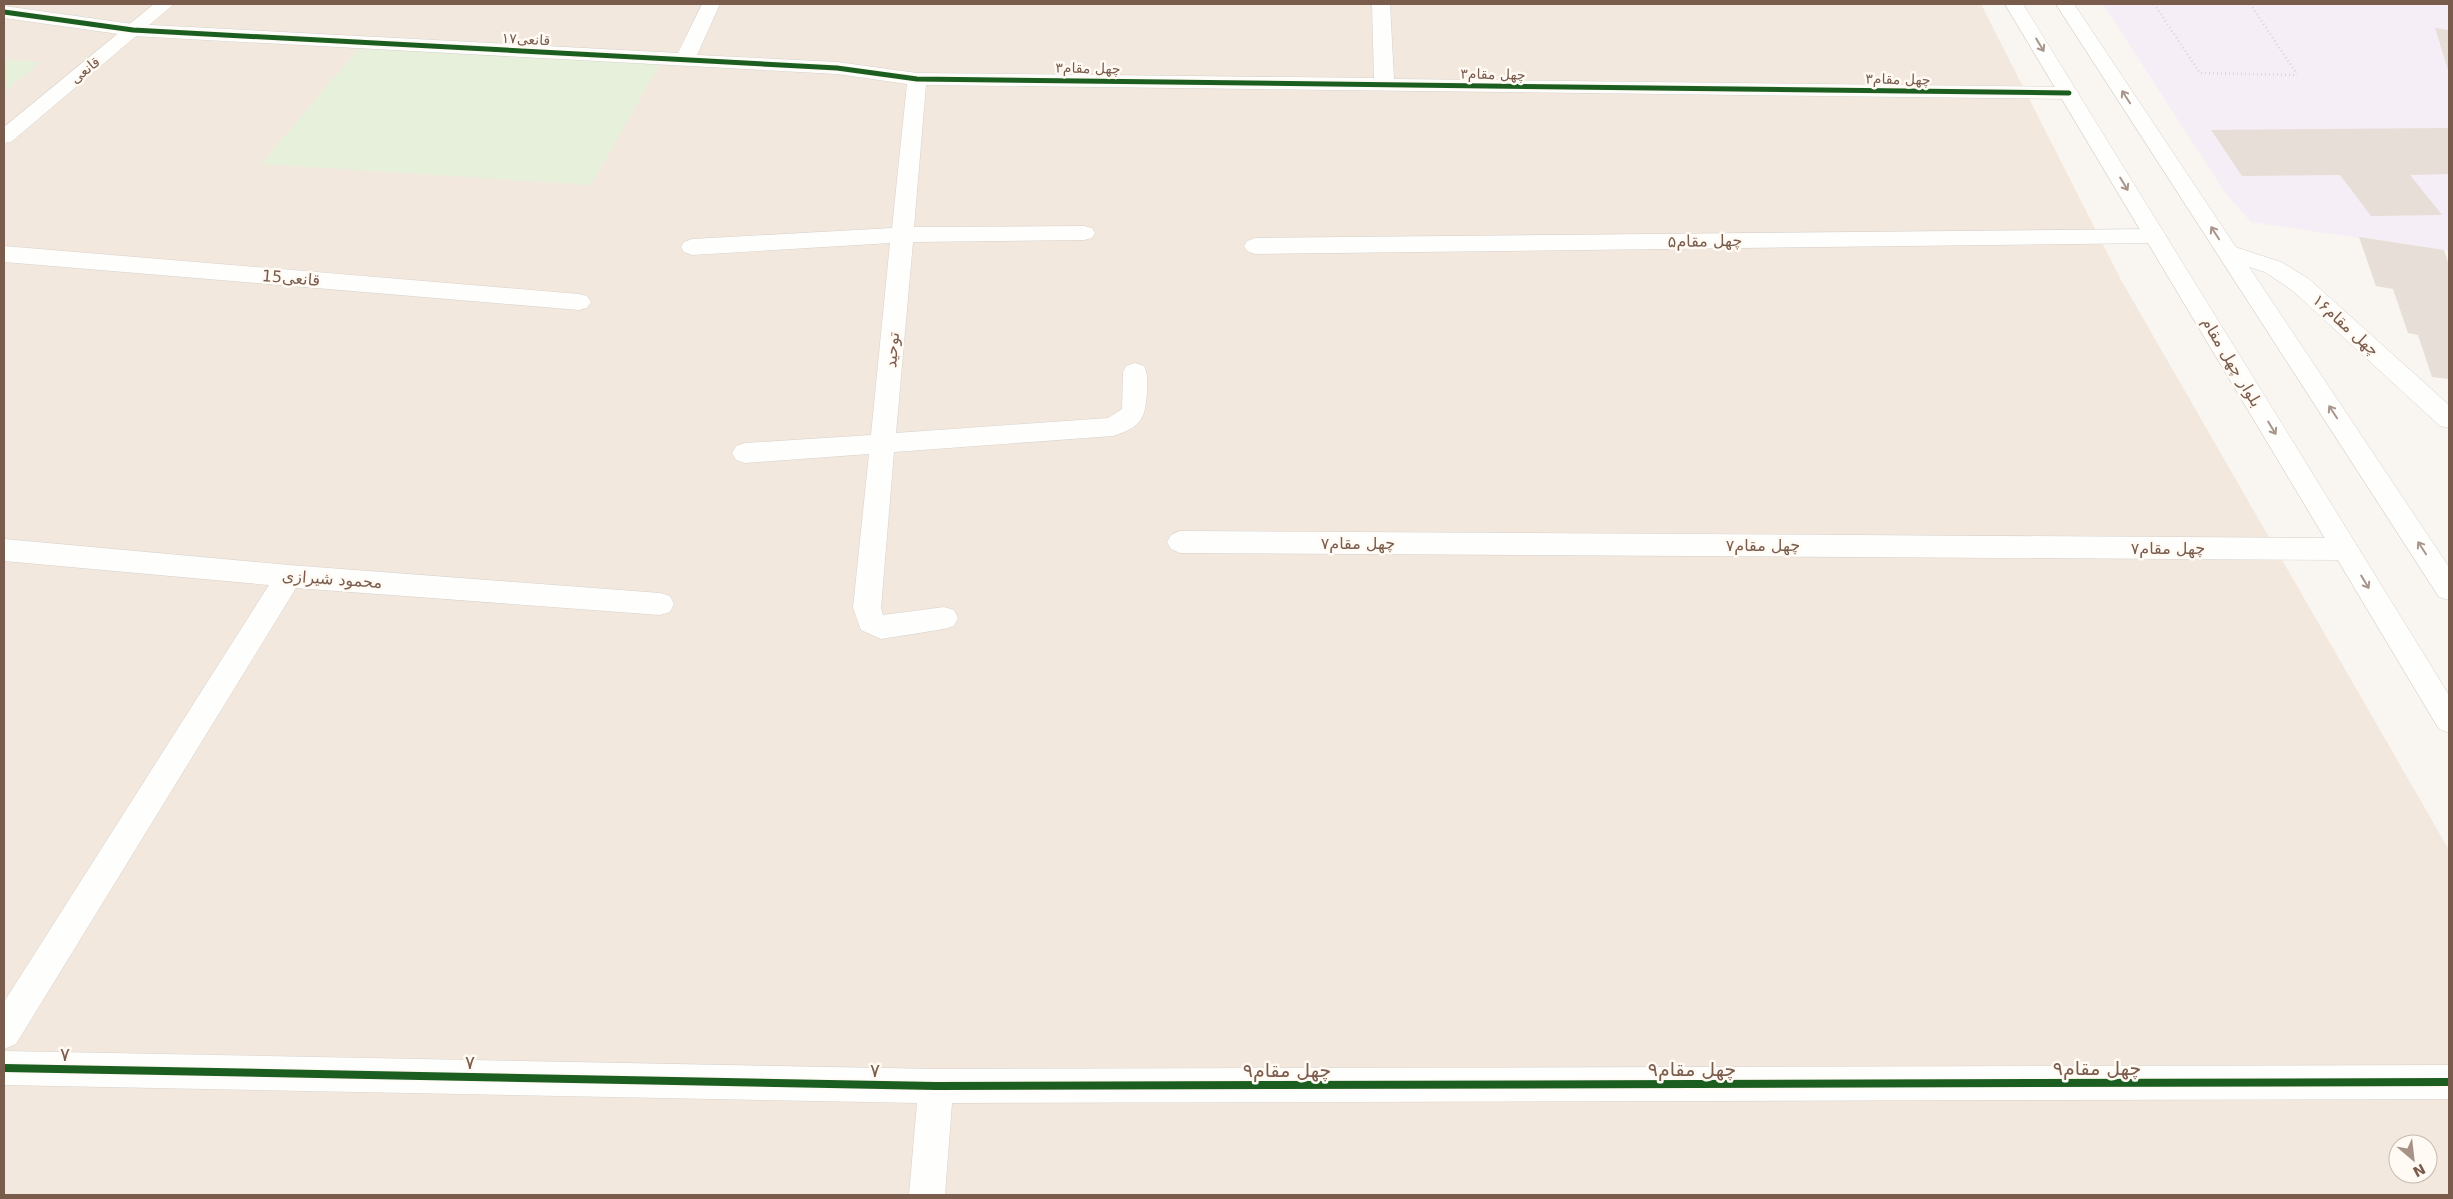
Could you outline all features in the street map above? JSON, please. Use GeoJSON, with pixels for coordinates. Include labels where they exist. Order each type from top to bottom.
{"type":"FeatureCollection","features":[{"type":"Feature","properties":{"kind":"street","name":"قانعی"},"geometry":{"type":"LineString","coordinates":[[4,137],[165,4]]}},
{"type":"Feature","properties":{"kind":"street"},"geometry":{"type":"LineString","coordinates":[[685,60],[711,4]]}},
{"type":"Feature","properties":{"kind":"street"},"geometry":{"type":"LineString","coordinates":[[1381,4],[1384,85]]}},
{"type":"Feature","properties":{"kind":"street","name":"بلوار چهل مقام"},"geometry":{"type":"LineString","coordinates":[[2014,4],[2449,720]]}},
{"type":"Feature","properties":{"kind":"street"},"geometry":{"type":"LineString","coordinates":[[2065,4],[2449,589]]}},
{"type":"Feature","properties":{"kind":"street","name":"۱۷قانعی"},"geometry":{"type":"LineString","coordinates":[[4,12],[133,30],[837,68],[917,79]]}},
{"type":"Feature","properties":{"kind":"street","name":"چهل مقام۳"},"geometry":{"type":"LineString","coordinates":[[917,79],[2069,93]]}},
{"type":"Feature","properties":{"kind":"street","name":"توحید"},"geometry":{"type":"LineString","coordinates":[[917,79],[867,608],[870,622],[881,627],[944,618]]}},
{"type":"Feature","properties":{"kind":"street"},"geometry":{"type":"LineString","coordinates":[[692,247],[902,235],[1084,233]]}},
{"type":"Feature","properties":{"kind":"street","name":"چهل مقام۵"},"geometry":{"type":"LineString","coordinates":[[1255,246],[2156,236]]}},
{"type":"Feature","properties":{"kind":"street","name":"15قانعی"},"geometry":{"type":"LineString","coordinates":[[4,254],[579,302]]}},
{"type":"Feature","properties":{"kind":"street","name":"چهل مقام۱۶"},"geometry":{"type":"LineString","coordinates":[[2229,254],[2273,267],[2301,284],[2449,419]]}},
{"type":"Feature","properties":{"kind":"street"},"geometry":{"type":"LineString","coordinates":[[745,453],[1114,427],[1127,419],[1134,411],[1135,372]]}},
{"type":"Feature","properties":{"kind":"street","name":"چهل مقام۷"},"geometry":{"type":"LineString","coordinates":[[1180,542],[2345,549]]}},
{"type":"Feature","properties":{"kind":"street","name":"محمود شیرازی"},"geometry":{"type":"LineString","coordinates":[[4,550],[289,576],[660,604]]}},
{"type":"Feature","properties":{"kind":"street"},"geometry":{"type":"LineString","coordinates":[[4,1032],[289,576]]}},
{"type":"Feature","properties":{"kind":"street","name":"۷"},"geometry":{"type":"LineString","coordinates":[[4,1068],[936,1086]]}},
{"type":"Feature","properties":{"kind":"street","name":"چهل مقام۹"},"geometry":{"type":"LineString","coordinates":[[936,1086],[2449,1082]]}},
{"type":"Feature","properties":{"kind":"street"},"geometry":{"type":"LineString","coordinates":[[927,1195],[936,1086]]}},
{"type":"Feature","properties":{"kind":"path"},"geometry":{"type":"LineString","coordinates":[[2154,4],[2200,73],[2297,75],[2250,4]]}},
{"type":"Feature","properties":{"kind":"shaded area"},"geometry":{"type":"Polygon","coordinates":[[[4,4],[1981,4],[2121,280],[2449,850],[2449,1195],[4,1195],[4,4]]]}},
{"type":"Feature","properties":{"kind":"shaded area"},"geometry":{"type":"Polygon","coordinates":[[[2103,4],[2449,4],[2449,251],[2251,222],[2224,191],[2103,4]]]}},
{"type":"Feature","properties":{"kind":"green space"},"geometry":{"type":"Polygon","coordinates":[[[359,48],[661,62],[591,185],[261,164],[359,48]]]}},
{"type":"Feature","properties":{"kind":"green space"},"geometry":{"type":"Polygon","coordinates":[[[4,59],[41,62],[4,92],[4,59]]]}},
{"type":"Feature","properties":{"kind":"building"},"geometry":{"type":"Polygon","coordinates":[[[2435,28],[2449,30],[2449,73],[2435,28]]]}},
{"type":"Feature","properties":{"kind":"building"},"geometry":{"type":"Polygon","coordinates":[[[2449,128],[2449,174],[2410,175],[2442,215],[2371,216],[2340,175],[2242,176],[2211,130],[2449,128]]]}},
{"type":"Feature","properties":{"kind":"building"},"geometry":{"type":"Polygon","coordinates":[[[2359,237],[2444,250],[2449,265],[2449,379],[2432,377],[2418,335],[2408,333],[2393,289],[2376,286],[2359,237]]]}},
{"type":"Feature","properties":{"kind":"cycle path"},"geometry":{"type":"LineString","coordinates":[[4,12],[133,30],[837,68],[917,79],[2069,93]]}},
{"type":"Feature","properties":{"kind":"cycle path"},"geometry":{"type":"LineString","coordinates":[[4,1068],[936,1086],[2449,1082]]}}]}
